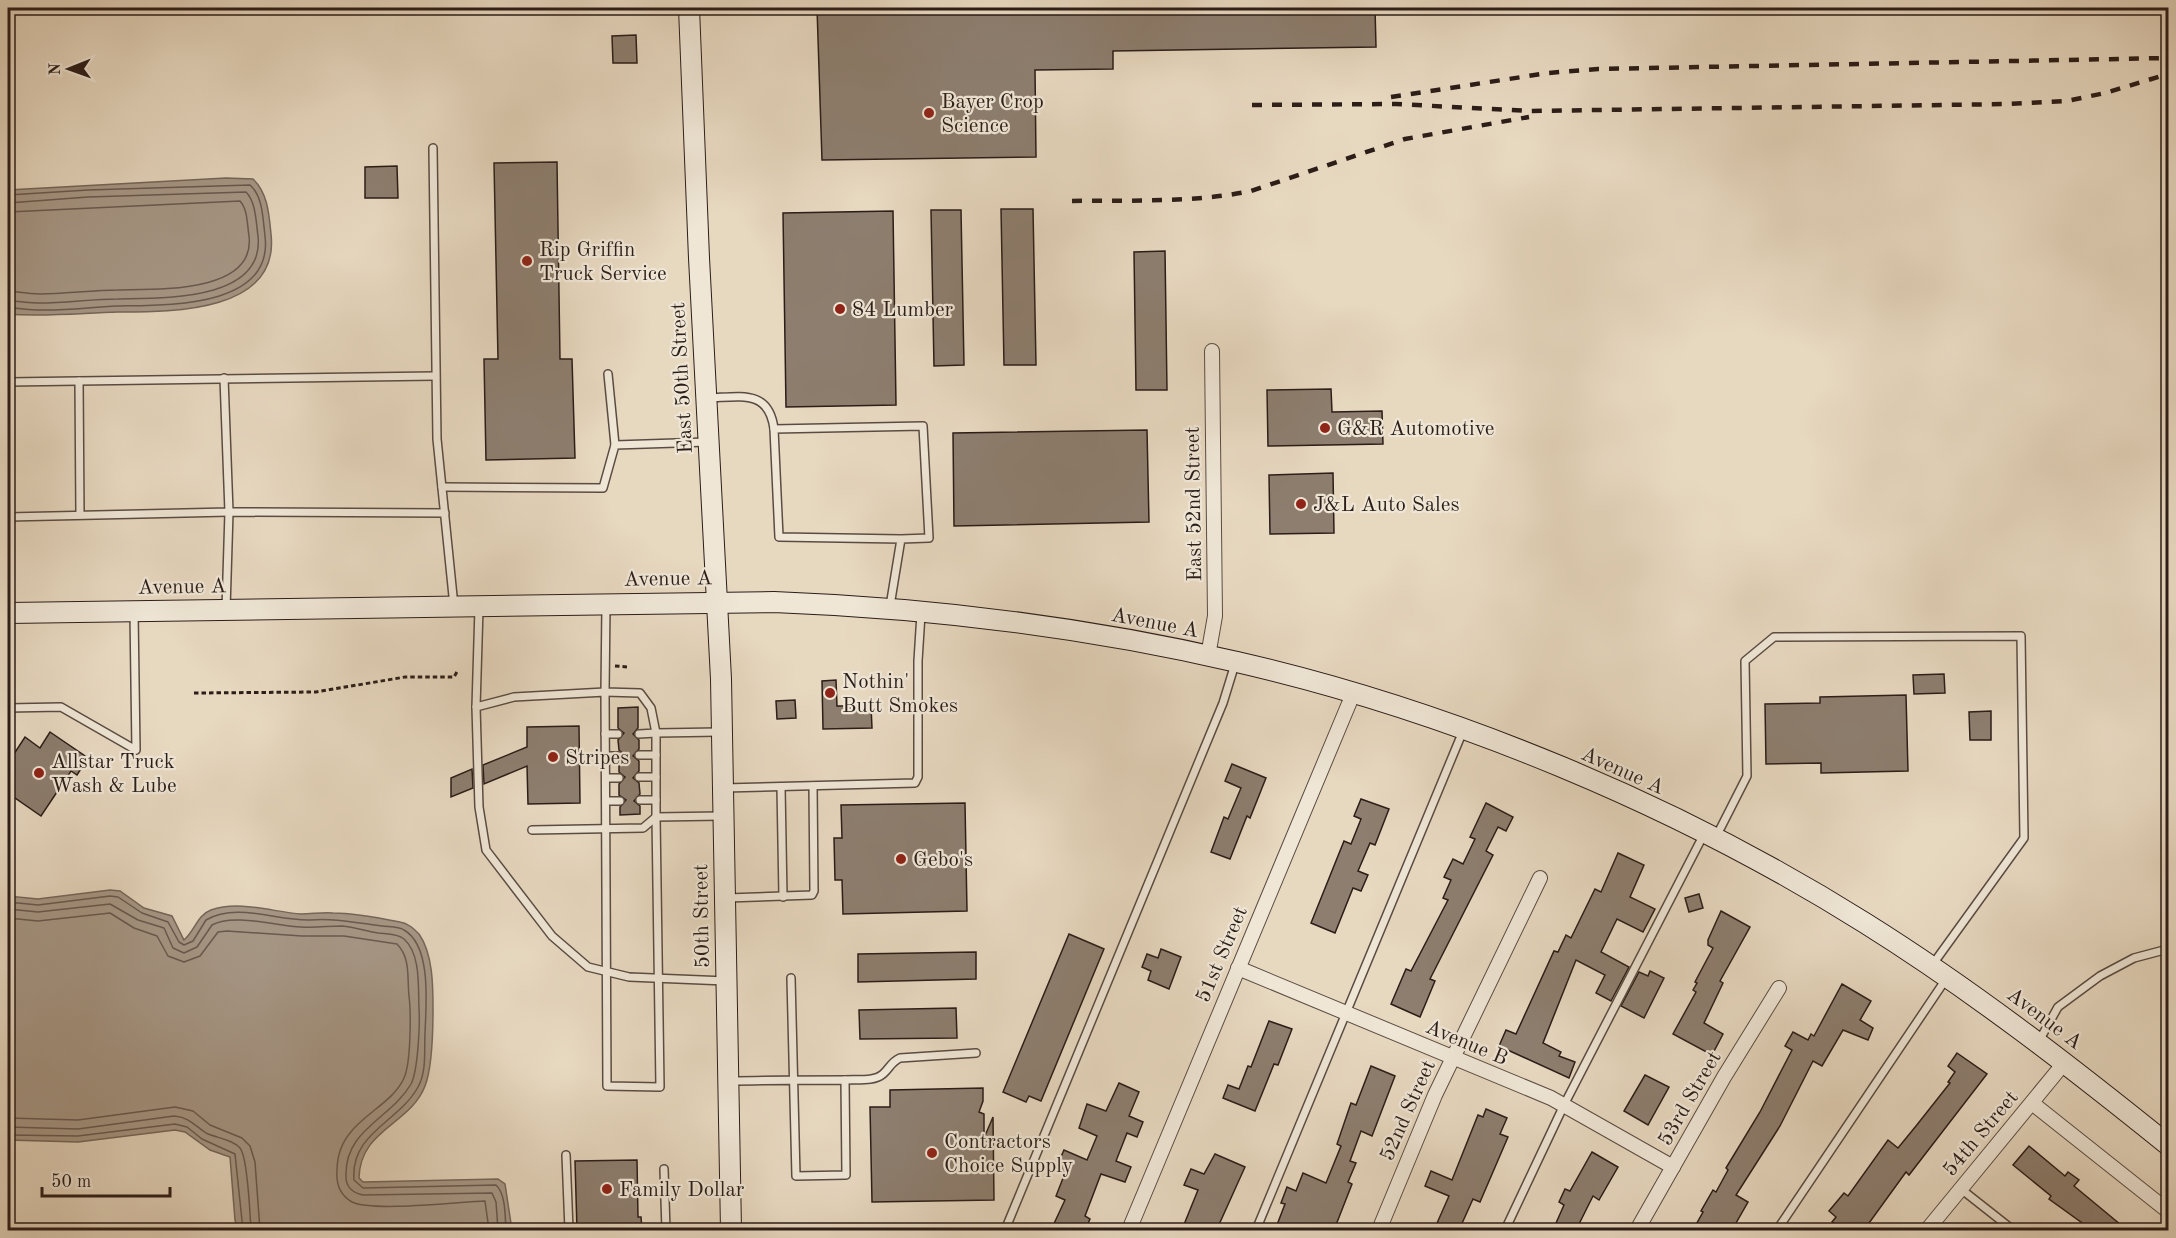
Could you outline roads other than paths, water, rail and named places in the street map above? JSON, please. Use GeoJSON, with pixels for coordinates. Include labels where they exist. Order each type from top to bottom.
{"type":"FeatureCollection","features":[{"type":"Feature","properties":{"kind":"main road","name":"East 50th Street"},"geometry":{"type":"LineString","coordinates":[[689,8],[706,398],[718,601]]}},
{"type":"Feature","properties":{"kind":"main road","name":"Avenue A"},"geometry":{"type":"LineString","coordinates":[[8,613],[718,601],[921,611],[1040,626],[1236,662],[1353,694],[1463,730],[1564,769],[1709,837],[1834,904],[1940,972],[2065,1062],[2169,1145]]}},
{"type":"Feature","properties":{"kind":"main road","name":"50th Street"},"geometry":{"type":"LineString","coordinates":[[718,601],[730,1230]]}},
{"type":"Feature","properties":{"kind":"street","name":"East 52nd Street"},"geometry":{"type":"LineString","coordinates":[[1208,656],[1215,616],[1212,351]]}},
{"type":"Feature","properties":{"kind":"street","name":"51st Street"},"geometry":{"type":"LineString","coordinates":[[1129,1230],[1353,694]]}},
{"type":"Feature","properties":{"kind":"street","name":"52nd Street"},"geometry":{"type":"LineString","coordinates":[[1379,1230],[1435,1095],[1540,878]]}},
{"type":"Feature","properties":{"kind":"street","name":"Avenue B"},"geometry":{"type":"LineString","coordinates":[[1238,968],[1564,1105],[1673,1167]]}},
{"type":"Feature","properties":{"kind":"street","name":"53rd Street"},"geometry":{"type":"LineString","coordinates":[[1637,1230],[1779,988]]}},
{"type":"Feature","properties":{"kind":"street","name":"54th Street"},"geometry":{"type":"LineString","coordinates":[[1927,1230],[2065,1062]]}},
{"type":"Feature","properties":{"kind":"street"},"geometry":{"type":"LineString","coordinates":[[2032,1103],[2169,1211]]}},
{"type":"Feature","properties":{"kind":"lane"},"geometry":{"type":"LineString","coordinates":[[433,148],[435,375],[442,487],[454,606]]}},
{"type":"Feature","properties":{"kind":"lane"},"geometry":{"type":"LineString","coordinates":[[442,487],[603,488],[615,446],[608,374]]}},
{"type":"Feature","properties":{"kind":"lane"},"geometry":{"type":"LineString","coordinates":[[8,382],[435,375]]}},
{"type":"Feature","properties":{"kind":"lane"},"geometry":{"type":"LineString","coordinates":[[224,378],[229,512],[226,609]]}},
{"type":"Feature","properties":{"kind":"lane"},"geometry":{"type":"LineString","coordinates":[[79,381],[80,515]]}},
{"type":"Feature","properties":{"kind":"lane"},"geometry":{"type":"LineString","coordinates":[[706,398],[753,397],[766,405],[772,414],[779,537],[929,538],[923,426],[774,429]]}},
{"type":"Feature","properties":{"kind":"lane"},"geometry":{"type":"LineString","coordinates":[[615,446],[709,442]]}},
{"type":"Feature","properties":{"kind":"lane"},"geometry":{"type":"LineString","coordinates":[[8,517],[229,512],[445,513]]}},
{"type":"Feature","properties":{"kind":"lane"},"geometry":{"type":"LineString","coordinates":[[890,608],[902,539]]}},
{"type":"Feature","properties":{"kind":"lane"},"geometry":{"type":"LineString","coordinates":[[476,707],[514,697],[605,692],[640,693],[651,708],[656,733],[660,1087],[607,1086],[605,756],[605,692],[606,603]]}},
{"type":"Feature","properties":{"kind":"lane"},"geometry":{"type":"LineString","coordinates":[[479,605],[476,707],[479,807],[486,850],[552,936],[588,967],[606,973],[726,981]]}},
{"type":"Feature","properties":{"kind":"lane"},"geometry":{"type":"LineString","coordinates":[[8,708],[61,707],[136,750],[134,611]]}},
{"type":"Feature","properties":{"kind":"lane"},"geometry":{"type":"LineString","coordinates":[[723,788],[915,783],[918,777],[918,661],[921,611]]}},
{"type":"Feature","properties":{"kind":"lane"},"geometry":{"type":"LineString","coordinates":[[1505,1230],[1564,1105],[1709,837],[1747,776],[1745,661],[1774,637],[2021,636],[2024,838],[1777,1230]]}},
{"type":"Feature","properties":{"kind":"lane"},"geometry":{"type":"LineString","coordinates":[[1005,1230],[1223,703],[1236,662]]}},
{"type":"Feature","properties":{"kind":"lane"},"geometry":{"type":"LineString","coordinates":[[1256,1230],[1463,730]]}},
{"type":"Feature","properties":{"kind":"lane"},"geometry":{"type":"LineString","coordinates":[[639,734],[721,732]]}},
{"type":"Feature","properties":{"kind":"lane"},"geometry":{"type":"LineString","coordinates":[[605,734],[618,734]]}},
{"type":"Feature","properties":{"kind":"lane"},"geometry":{"type":"LineString","coordinates":[[639,755],[656,755]]}},
{"type":"Feature","properties":{"kind":"lane"},"geometry":{"type":"LineString","coordinates":[[605,756],[619,756]]}},
{"type":"Feature","properties":{"kind":"lane"},"geometry":{"type":"LineString","coordinates":[[639,777],[656,777]]}},
{"type":"Feature","properties":{"kind":"lane"},"geometry":{"type":"LineString","coordinates":[[606,778],[619,778]]}},
{"type":"Feature","properties":{"kind":"lane"},"geometry":{"type":"LineString","coordinates":[[725,898],[809,896],[814,891],[813,786]]}},
{"type":"Feature","properties":{"kind":"lane"},"geometry":{"type":"LineString","coordinates":[[781,787],[783,897]]}},
{"type":"Feature","properties":{"kind":"lane"},"geometry":{"type":"LineString","coordinates":[[640,800],[656,800]]}},
{"type":"Feature","properties":{"kind":"lane"},"geometry":{"type":"LineString","coordinates":[[606,801],[620,801]]}},
{"type":"Feature","properties":{"kind":"lane"},"geometry":{"type":"LineString","coordinates":[[532,830],[643,828],[656,817],[723,816]]}},
{"type":"Feature","properties":{"kind":"lane"},"geometry":{"type":"LineString","coordinates":[[2038,1042],[2058,1007],[2100,976],[2134,958],[2169,949]]}},
{"type":"Feature","properties":{"kind":"lane"},"geometry":{"type":"LineString","coordinates":[[791,978],[796,1176],[846,1175],[845,1080]]}},
{"type":"Feature","properties":{"kind":"lane"},"geometry":{"type":"LineString","coordinates":[[728,1081],[876,1078],[883,1074],[892,1061],[900,1058],[976,1053]]}},
{"type":"Feature","properties":{"kind":"lane"},"geometry":{"type":"LineString","coordinates":[[566,1155],[569,1230]]}},
{"type":"Feature","properties":{"kind":"lane"},"geometry":{"type":"LineString","coordinates":[[664,1169],[666,1230]]}},
{"type":"Feature","properties":{"kind":"lane"},"geometry":{"type":"LineString","coordinates":[[1961,1189],[2013,1230]]}},
{"type":"Feature","properties":{"kind":"water"},"geometry":{"type":"Polygon","coordinates":[[[226,178],[253,179],[258,185],[267,205],[271,234],[269,260],[258,280],[241,293],[218,303],[166,311],[8,314],[8,190],[226,178]]]}},
{"type":"Feature","properties":{"kind":"water"},"geometry":{"type":"Polygon","coordinates":[[[110,890],[120,891],[144,908],[172,916],[184,940],[206,912],[233,906],[301,914],[358,915],[403,923],[413,928],[424,942],[430,960],[432,980],[431,1059],[427,1078],[418,1099],[368,1148],[359,1178],[363,1182],[498,1179],[505,1184],[512,1230],[238,1230],[235,1220],[230,1157],[210,1150],[185,1132],[175,1130],[78,1142],[8,1140],[8,896],[38,899],[110,890]]]}},
{"type":"Feature","properties":{"kind":"railway"},"geometry":{"type":"LineString","coordinates":[[1391,97],[1548,73],[1598,69],[2168,58]]}},
{"type":"Feature","properties":{"kind":"railway"},"geometry":{"type":"LineString","coordinates":[[1252,105],[1396,104],[1530,111],[2009,104],[2067,101],[2105,93],[2168,74]]}},
{"type":"Feature","properties":{"kind":"railway"},"geometry":{"type":"LineString","coordinates":[[1072,201],[1184,199],[1251,191],[1405,139],[1529,117]]}},
{"type":"Feature","properties":{"kind":"place","name":"Bayer Crop Science"},"geometry":{"type":"Point","coordinates":[929,113]}},
{"type":"Feature","properties":{"kind":"place","name":"Rip Griffin Truck Service"},"geometry":{"type":"Point","coordinates":[527,261]}},
{"type":"Feature","properties":{"kind":"place","name":"84 Lumber"},"geometry":{"type":"Point","coordinates":[840,309]}},
{"type":"Feature","properties":{"kind":"place","name":"G&R Automotive"},"geometry":{"type":"Point","coordinates":[1325,428]}},
{"type":"Feature","properties":{"kind":"place","name":"J&L Auto Sales"},"geometry":{"type":"Point","coordinates":[1301,504]}},
{"type":"Feature","properties":{"kind":"place","name":"Nothin' Butt Smokes"},"geometry":{"type":"Point","coordinates":[830,693]}},
{"type":"Feature","properties":{"kind":"place","name":"Stripes"},"geometry":{"type":"Point","coordinates":[553,757]}},
{"type":"Feature","properties":{"kind":"place","name":"Allstar Truck Wash & Lube"},"geometry":{"type":"Point","coordinates":[39,773]}},
{"type":"Feature","properties":{"kind":"place","name":"Gebo's"},"geometry":{"type":"Point","coordinates":[901,859]}},
{"type":"Feature","properties":{"kind":"place","name":"Contractors Choice Supply"},"geometry":{"type":"Point","coordinates":[932,1153]}},
{"type":"Feature","properties":{"kind":"place","name":"Family Dollar"},"geometry":{"type":"Point","coordinates":[607,1189]}}]}
